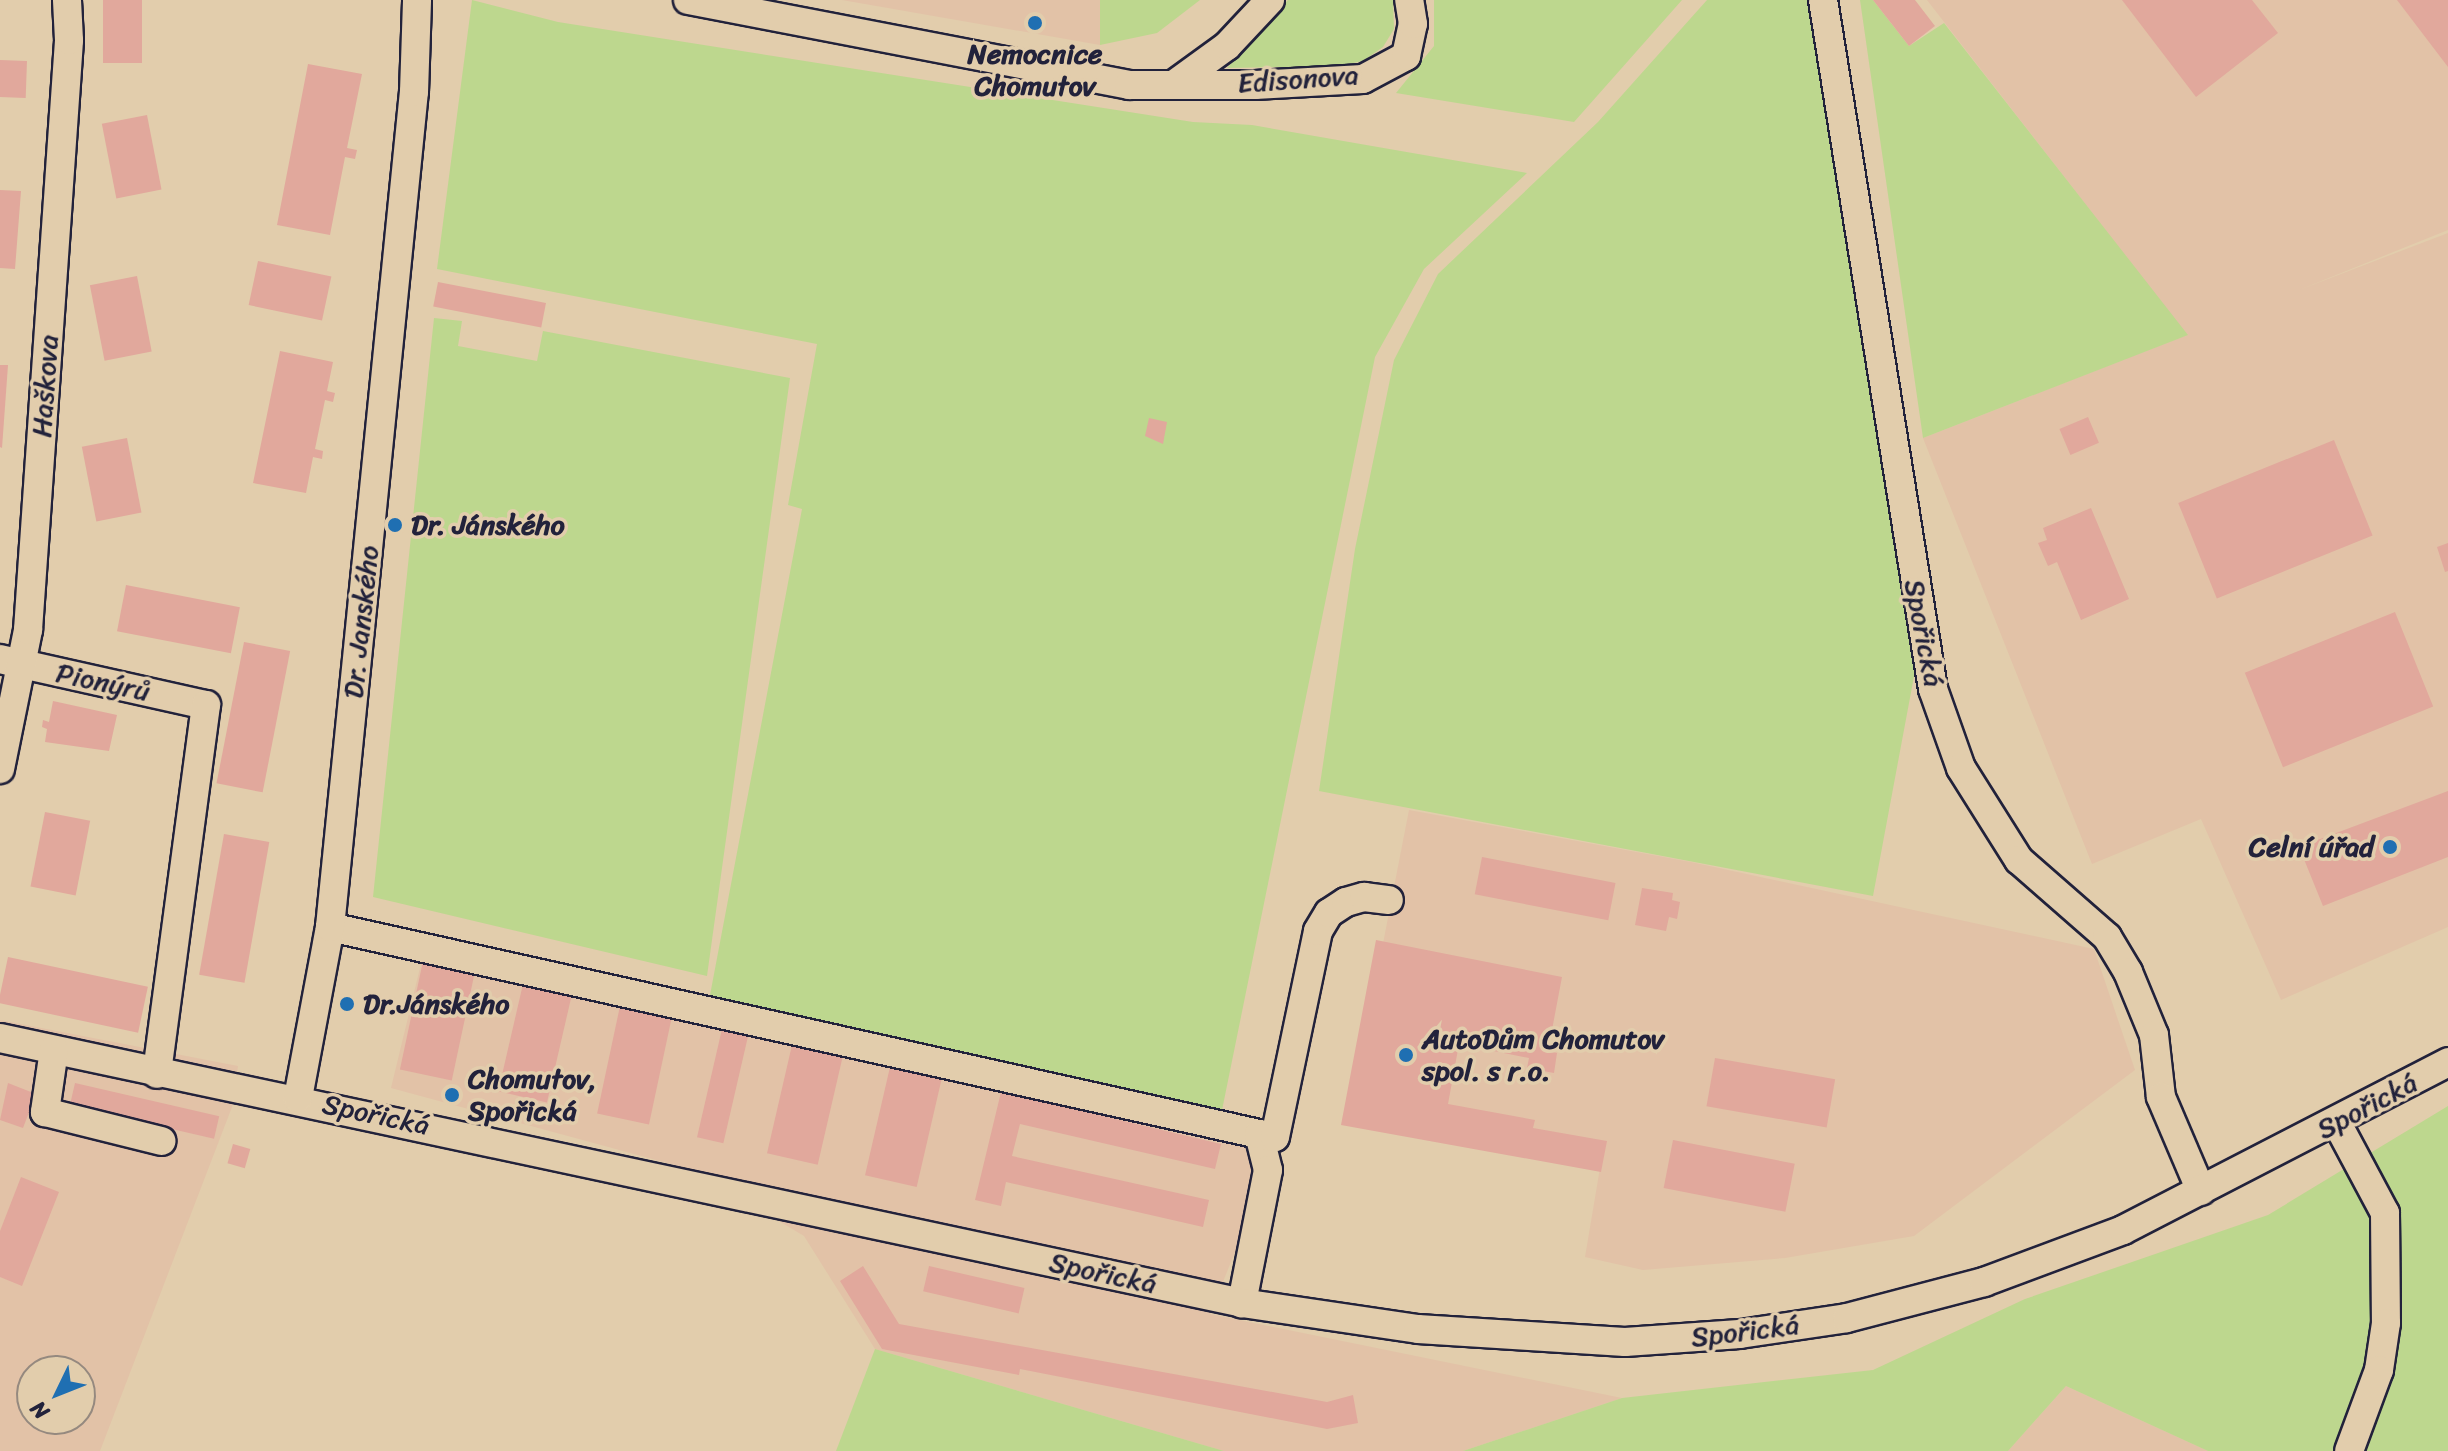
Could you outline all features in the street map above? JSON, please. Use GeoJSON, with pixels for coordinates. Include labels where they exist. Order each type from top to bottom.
{"type":"FeatureCollection","features":[{"type":"Feature","properties":{"kind":"street","name":"Haškova"},"geometry":{"type":"LineString","coordinates":[[0,769],[67,69],[67,0]]}},
{"type":"Feature","properties":{"kind":"street","name":"Dr. Janského"},"geometry":{"type":"LineString","coordinates":[[298,1098],[330,927],[414,92],[417,0]]}},
{"type":"Feature","properties":{"kind":"street","name":"Edisonova"},"geometry":{"type":"LineString","coordinates":[[688,0],[1129,85],[1363,79],[1406,56],[1413,24],[1409,0]]}},
{"type":"Feature","properties":{"kind":"street","name":"Edisonova"},"geometry":{"type":"LineString","coordinates":[[1176,83],[1227,46],[1270,0]]}},
{"type":"Feature","properties":{"kind":"street","name":"Spořická"},"geometry":{"type":"LineString","coordinates":[[1823,0],[1933,689],[1961,768],[2019,860],[2107,937],[2128,972],[2154,1035],[2161,1097],[2201,1191]]}},
{"type":"Feature","properties":{"kind":"street","name":"Pionýrů"},"geometry":{"type":"LineString","coordinates":[[12,662],[206,705],[157,1074]]}},
{"type":"Feature","properties":{"kind":"street"},"geometry":{"type":"LineString","coordinates":[[330,927],[1275,1137],[1318,931],[1329,913],[1346,902],[1364,897],[1389,900]]}},
{"type":"Feature","properties":{"kind":"street","name":"Spořická"},"geometry":{"type":"LineString","coordinates":[[0,1038],[157,1074],[298,1098],[1242,1303],[1376,1324],[1568,1342],[1740,1334],[1847,1318],[1984,1282],[2123,1230],[2337,1123],[2448,1062]]}},
{"type":"Feature","properties":{"kind":"street"},"geometry":{"type":"LineString","coordinates":[[54,1050],[45,1112],[161,1141]]}},
{"type":"Feature","properties":{"kind":"street"},"geometry":{"type":"LineString","coordinates":[[2337,1123],[2385,1213],[2386,1323],[2379,1370],[2349,1451]]}},
{"type":"Feature","properties":{"kind":"street"},"geometry":{"type":"LineString","coordinates":[[1242,1303],[1268,1170],[1259,1134]]}},
{"type":"Feature","properties":{"kind":"shaded area","name":"Nemocnice Chomutov"},"geometry":{"type":"Polygon","coordinates":[[[842,0],[1100,0],[1100,45],[842,0]]]}},
{"type":"Feature","properties":{"kind":"shaded area","name":"Celní úřad"},"geometry":{"type":"Polygon","coordinates":[[[1927,0],[2448,0],[2448,230],[2299,290],[2448,233],[2448,927],[2281,1000],[2201,819],[2092,864],[1923,438],[2187,335],[1927,0]]]}},
{"type":"Feature","properties":{"kind":"shaded area"},"geometry":{"type":"Polygon","coordinates":[[[1409,810],[1691,862],[2094,949],[2135,1070],[1914,1236],[1785,1258],[1643,1270],[1585,1257],[1601,1162],[1350,1113],[1409,810]]]}},
{"type":"Feature","properties":{"kind":"shaded area"},"geometry":{"type":"Polygon","coordinates":[[[426,943],[1259,1134],[1268,1170],[1210,1314],[1622,1398],[1463,1451],[1224,1451],[875,1349],[804,1236],[693,1170],[391,1088],[426,943]]]}},
{"type":"Feature","properties":{"kind":"shaded area"},"geometry":{"type":"Polygon","coordinates":[[[0,1020],[238,1066],[232,1107],[100,1451],[0,1451],[0,1020]]]}},
{"type":"Feature","properties":{"kind":"shaded area"},"geometry":{"type":"Polygon","coordinates":[[[2066,1386],[2208,1451],[2008,1451],[2066,1386]]]}},
{"type":"Feature","properties":{"kind":"green space"},"geometry":{"type":"Polygon","coordinates":[[[472,0],[558,22],[1193,122],[1252,125],[1527,173],[1424,269],[1375,357],[1219,1125],[707,1011],[802,509],[788,505],[817,344],[437,269],[472,0]]]}},
{"type":"Feature","properties":{"kind":"green space"},"geometry":{"type":"Polygon","coordinates":[[[1100,0],[1200,0],[1157,33],[1100,45],[1100,0]]]}},
{"type":"Feature","properties":{"kind":"green space"},"geometry":{"type":"Polygon","coordinates":[[[1288,0],[1393,0],[1394,29],[1383,47],[1363,61],[1339,66],[1227,68],[1288,0]]]}},
{"type":"Feature","properties":{"kind":"green space"},"geometry":{"type":"Polygon","coordinates":[[[1434,0],[1682,0],[1574,122],[1396,93],[1434,46],[1434,0]]]}},
{"type":"Feature","properties":{"kind":"green space"},"geometry":{"type":"Polygon","coordinates":[[[1707,0],[1810,0],[1915,671],[1873,896],[1319,791],[1355,549],[1394,360],[1438,274],[1598,122],[1707,0]]]}},
{"type":"Feature","properties":{"kind":"green space"},"geometry":{"type":"Polygon","coordinates":[[[1860,0],[1873,0],[1909,46],[1944,23],[2188,335],[1923,438],[1860,0]]]}},
{"type":"Feature","properties":{"kind":"green space"},"geometry":{"type":"Polygon","coordinates":[[[434,318],[462,321],[458,346],[537,361],[543,331],[790,378],[707,976],[373,897],[434,318]]]}},
{"type":"Feature","properties":{"kind":"green space"},"geometry":{"type":"Polygon","coordinates":[[[2448,1106],[2448,1451],[2208,1451],[2066,1386],[2008,1451],[1463,1451],[1622,1398],[1873,1370],[2025,1299],[2268,1215],[2448,1106]]]}},
{"type":"Feature","properties":{"kind":"green space"},"geometry":{"type":"Polygon","coordinates":[[[875,1349],[1224,1451],[836,1451],[875,1349]]]}},
{"type":"Feature","properties":{"kind":"building"},"geometry":{"type":"Polygon","coordinates":[[[103,0],[142,0],[142,63],[103,63],[103,0]]]}},
{"type":"Feature","properties":{"kind":"building"},"geometry":{"type":"Polygon","coordinates":[[[1873,0],[1915,0],[1935,26],[1909,46],[1873,0]]]}},
{"type":"Feature","properties":{"kind":"building"},"geometry":{"type":"Polygon","coordinates":[[[2122,0],[2252,0],[2278,33],[2196,97],[2122,0]]]}},
{"type":"Feature","properties":{"kind":"building"},"geometry":{"type":"Polygon","coordinates":[[[2397,0],[2448,0],[2448,67],[2397,0]]]}},
{"type":"Feature","properties":{"kind":"building"},"geometry":{"type":"Polygon","coordinates":[[[0,60],[27,61],[26,98],[0,97],[0,60]]]}},
{"type":"Feature","properties":{"kind":"building"},"geometry":{"type":"Polygon","coordinates":[[[308,64],[362,74],[347,148],[357,150],[355,159],[345,157],[330,235],[277,225],[308,64]]]}},
{"type":"Feature","properties":{"kind":"building"},"geometry":{"type":"Polygon","coordinates":[[[147,115],[162,190],[116,198],[102,124],[147,115]]]}},
{"type":"Feature","properties":{"kind":"building"},"geometry":{"type":"Polygon","coordinates":[[[0,190],[21,191],[15,269],[0,268],[0,190]]]}},
{"type":"Feature","properties":{"kind":"building"},"geometry":{"type":"Polygon","coordinates":[[[258,261],[331,277],[322,321],[249,305],[258,261]]]}},
{"type":"Feature","properties":{"kind":"building"},"geometry":{"type":"Polygon","coordinates":[[[137,276],[152,352],[105,361],[90,285],[137,276]]]}},
{"type":"Feature","properties":{"kind":"building"},"geometry":{"type":"Polygon","coordinates":[[[438,282],[546,303],[541,328],[433,307],[438,282]]]}},
{"type":"Feature","properties":{"kind":"building"},"geometry":{"type":"Polygon","coordinates":[[[280,351],[333,362],[327,391],[335,393],[333,402],[325,400],[315,449],[323,451],[322,459],[313,457],[306,493],[253,483],[280,351]]]}},
{"type":"Feature","properties":{"kind":"building"},"geometry":{"type":"Polygon","coordinates":[[[0,365],[8,365],[2,448],[0,447],[0,365]]]}},
{"type":"Feature","properties":{"kind":"building"},"geometry":{"type":"Polygon","coordinates":[[[2088,417],[2099,443],[2070,455],[2059,429],[2088,417]]]}},
{"type":"Feature","properties":{"kind":"building"},"geometry":{"type":"Polygon","coordinates":[[[1149,418],[1167,422],[1163,444],[1145,436],[1149,418]]]}},
{"type":"Feature","properties":{"kind":"building"},"geometry":{"type":"Polygon","coordinates":[[[127,438],[142,513],[96,521],[82,447],[127,438]]]}},
{"type":"Feature","properties":{"kind":"building"},"geometry":{"type":"Polygon","coordinates":[[[2334,440],[2373,535],[2217,598],[2178,503],[2334,440]]]}},
{"type":"Feature","properties":{"kind":"building"},"geometry":{"type":"Polygon","coordinates":[[[2091,508],[2129,599],[2081,620],[2057,562],[2048,566],[2038,543],[2047,540],[2043,528],[2091,508]]]}},
{"type":"Feature","properties":{"kind":"building"},"geometry":{"type":"Polygon","coordinates":[[[2448,543],[2448,571],[2445,572],[2437,547],[2448,543]]]}},
{"type":"Feature","properties":{"kind":"building"},"geometry":{"type":"Polygon","coordinates":[[[126,585],[240,607],[231,653],[117,631],[126,585]]]}},
{"type":"Feature","properties":{"kind":"building"},"geometry":{"type":"Polygon","coordinates":[[[2395,612],[2433,707],[2283,767],[2245,673],[2395,612]]]}},
{"type":"Feature","properties":{"kind":"building"},"geometry":{"type":"Polygon","coordinates":[[[244,642],[290,651],[263,792],[217,783],[244,642]]]}},
{"type":"Feature","properties":{"kind":"building"},"geometry":{"type":"Polygon","coordinates":[[[53,701],[117,715],[109,751],[45,742],[47,729],[42,727],[43,720],[49,722],[53,701]]]}},
{"type":"Feature","properties":{"kind":"building","name":"Celní úřad"},"geometry":{"type":"Polygon","coordinates":[[[2448,791],[2448,857],[2323,906],[2299,847],[2448,791]]]}},
{"type":"Feature","properties":{"kind":"building"},"geometry":{"type":"Polygon","coordinates":[[[45,812],[90,821],[76,895],[30,887],[45,812]]]}},
{"type":"Feature","properties":{"kind":"building"},"geometry":{"type":"Polygon","coordinates":[[[224,834],[269,842],[244,983],[199,975],[224,834]]]}},
{"type":"Feature","properties":{"kind":"building"},"geometry":{"type":"Polygon","coordinates":[[[1482,857],[1616,883],[1608,920],[1475,894],[1482,857]]]}},
{"type":"Feature","properties":{"kind":"building"},"geometry":{"type":"Polygon","coordinates":[[[1642,888],[1673,893],[1672,900],[1680,902],[1677,919],[1669,917],[1666,931],[1635,925],[1642,888]]]}},
{"type":"Feature","properties":{"kind":"building","name":"AutoDům Chomutov spol. s r.o."},"geometry":{"type":"Polygon","coordinates":[[[1376,940],[1562,977],[1548,1051],[1557,1053],[1554,1073],[1527,1068],[1529,1058],[1459,1044],[1448,1104],[1535,1120],[1533,1128],[1607,1141],[1601,1172],[1341,1125],[1376,940]]]}},
{"type":"Feature","properties":{"kind":"building"},"geometry":{"type":"Polygon","coordinates":[[[8,957],[148,987],[138,1033],[0,1003],[8,957]]]}},
{"type":"Feature","properties":{"kind":"building"},"geometry":{"type":"Polygon","coordinates":[[[423,961],[475,972],[452,1081],[400,1070],[423,961]]]}},
{"type":"Feature","properties":{"kind":"building"},"geometry":{"type":"Polygon","coordinates":[[[523,984],[572,995],[547,1102],[498,1091],[523,984]]]}},
{"type":"Feature","properties":{"kind":"building"},"geometry":{"type":"Polygon","coordinates":[[[620,1006],[672,1017],[649,1125],[597,1114],[620,1006]]]}},
{"type":"Feature","properties":{"kind":"building"},"geometry":{"type":"Polygon","coordinates":[[[722,1029],[748,1035],[723,1143],[697,1137],[722,1029]]]}},
{"type":"Feature","properties":{"kind":"building"},"geometry":{"type":"Polygon","coordinates":[[[792,1045],[843,1057],[818,1165],[767,1153],[792,1045]]]}},
{"type":"Feature","properties":{"kind":"building"},"geometry":{"type":"Polygon","coordinates":[[[1715,1058],[1835,1079],[1827,1127],[1706,1106],[1715,1058]]]}},
{"type":"Feature","properties":{"kind":"building"},"geometry":{"type":"Polygon","coordinates":[[[890,1067],[942,1079],[917,1187],[865,1175],[890,1067]]]}},
{"type":"Feature","properties":{"kind":"building"},"geometry":{"type":"Polygon","coordinates":[[[8,1083],[36,1094],[23,1128],[0,1120],[8,1083]]]}},
{"type":"Feature","properties":{"kind":"building"},"geometry":{"type":"Polygon","coordinates":[[[75,1083],[219,1116],[214,1139],[70,1105],[75,1083]]]}},
{"type":"Feature","properties":{"kind":"building"},"geometry":{"type":"Polygon","coordinates":[[[1001,1092],[1221,1144],[1215,1169],[1020,1124],[1012,1156],[1209,1200],[1203,1227],[1006,1182],[1001,1206],[975,1200],[1001,1092]]]}},
{"type":"Feature","properties":{"kind":"building"},"geometry":{"type":"Polygon","coordinates":[[[1673,1140],[1795,1164],[1785,1212],[1664,1188],[1673,1140]]]}},
{"type":"Feature","properties":{"kind":"building"},"geometry":{"type":"Polygon","coordinates":[[[233,1144],[250,1149],[245,1168],[227,1163],[233,1144]]]}},
{"type":"Feature","properties":{"kind":"building"},"geometry":{"type":"Polygon","coordinates":[[[21,1177],[59,1192],[22,1286],[0,1277],[0,1231],[21,1177]]]}},
{"type":"Feature","properties":{"kind":"building"},"geometry":{"type":"Polygon","coordinates":[[[863,1266],[899,1324],[1327,1402],[1353,1395],[1358,1423],[1327,1429],[1020,1369],[1019,1375],[882,1349],[840,1281],[863,1266]]]}},
{"type":"Feature","properties":{"kind":"building"},"geometry":{"type":"Polygon","coordinates":[[[929,1266],[1024,1288],[1019,1313],[923,1291],[929,1266]]]}},
{"type":"Feature","properties":{"kind":"place","name":"Nemocnice Chomutov"},"geometry":{"type":"Point","coordinates":[1035,23]}},
{"type":"Feature","properties":{"kind":"place","name":"Dr. Jánského"},"geometry":{"type":"Point","coordinates":[395,525]}},
{"type":"Feature","properties":{"kind":"place","name":"Celní úřad"},"geometry":{"type":"Point","coordinates":[2390,847]}},
{"type":"Feature","properties":{"kind":"place","name":"Dr.Jánského"},"geometry":{"type":"Point","coordinates":[347,1004]}},
{"type":"Feature","properties":{"kind":"place","name":"AutoDům Chomutov spol. s r.o."},"geometry":{"type":"Point","coordinates":[1406,1055]}},
{"type":"Feature","properties":{"kind":"place","name":"Chomutov, Spořická"},"geometry":{"type":"Point","coordinates":[452,1095]}}]}
